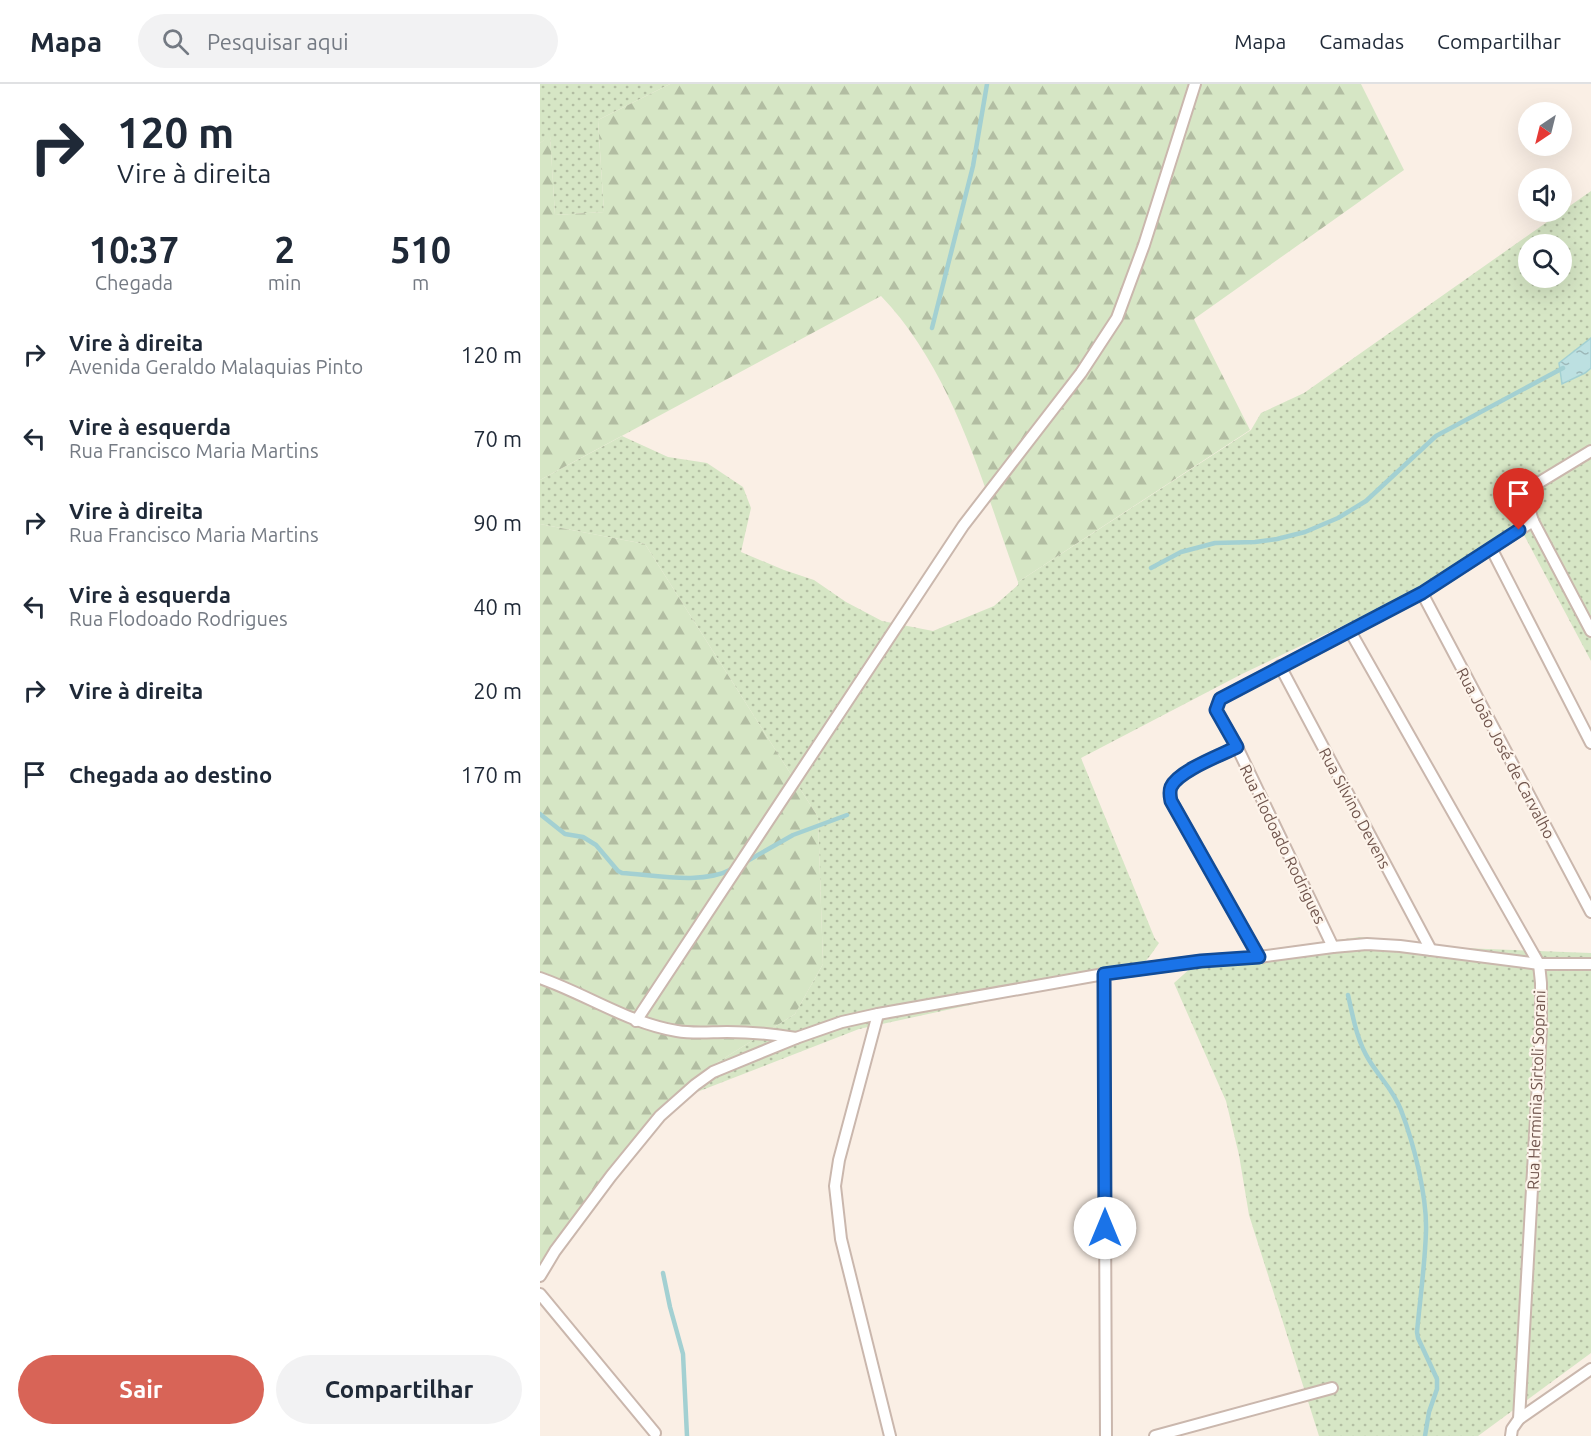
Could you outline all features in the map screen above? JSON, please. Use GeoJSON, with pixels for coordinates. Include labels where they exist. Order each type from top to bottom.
{"type":"FeatureCollection","features":[{"type":"Feature","properties":{"kind":"street"},"geometry":{"type":"LineString","coordinates":[[636,1021],[963,526],[1081,373],[1117,318],[1144,245],[1195,84]]}},
{"type":"Feature","properties":{"kind":"street"},"geometry":{"type":"LineString","coordinates":[[1591,451],[1530,488],[1526,499],[1533,521],[1591,631]]}},
{"type":"Feature","properties":{"kind":"street"},"geometry":{"type":"LineString","coordinates":[[1280,666],[1422,593],[1533,521]]}},
{"type":"Feature","properties":{"kind":"street"},"geometry":{"type":"LineString","coordinates":[[1491,548],[1591,743]]}},
{"type":"Feature","properties":{"kind":"street","name":"Rua João José de Carvalho"},"geometry":{"type":"LineString","coordinates":[[1422,593],[1591,912]]}},
{"type":"Feature","properties":{"kind":"street","name":"Rua Herminia Sirtoli Soprani"},"geometry":{"type":"LineString","coordinates":[[1350,631],[1539,964],[1541,1029],[1519,1419]]}},
{"type":"Feature","properties":{"kind":"street","name":"Rua Flodoado Rodrigues"},"geometry":{"type":"LineString","coordinates":[[1280,666],[1220,699],[1216,710],[1237,747],[1333,947]]}},
{"type":"Feature","properties":{"kind":"street","name":"Rua Silvino Devens"},"geometry":{"type":"LineString","coordinates":[[1280,666],[1431,950]]}},
{"type":"Feature","properties":{"kind":"street"},"geometry":{"type":"LineString","coordinates":[[1237,747],[1179,777],[1170,789],[1170,795],[1171,801],[1259,957]]}},
{"type":"Feature","properties":{"kind":"street"},"geometry":{"type":"LineString","coordinates":[[540,1276],[555,1251],[611,1176],[673,1103],[713,1072],[842,1022],[1104,974],[1333,947],[1366,945],[1431,950],[1539,964],[1591,964]]}},
{"type":"Feature","properties":{"kind":"street"},"geometry":{"type":"LineString","coordinates":[[1104,974],[1106,1436]]}},
{"type":"Feature","properties":{"kind":"street"},"geometry":{"type":"LineString","coordinates":[[540,978],[605,1005],[636,1021],[678,1031],[752,1032],[796,1038]]}},
{"type":"Feature","properties":{"kind":"street"},"geometry":{"type":"LineString","coordinates":[[878,1014],[839,1160],[835,1186],[841,1239],[890,1436]]}},
{"type":"Feature","properties":{"kind":"street"},"geometry":{"type":"LineString","coordinates":[[540,1294],[655,1434]]}},
{"type":"Feature","properties":{"kind":"street"},"geometry":{"type":"LineString","coordinates":[[1511,1436],[1512,1429],[1519,1419],[1591,1369]]}},
{"type":"Feature","properties":{"kind":"street"},"geometry":{"type":"LineString","coordinates":[[1155,1436],[1332,1388]]}},
{"type":"Feature","properties":{"kind":"green space"},"geometry":{"type":"Polygon","coordinates":[[[540,84],[670,84],[598,120],[604,212],[555,215],[550,136],[540,143],[540,84]]]}},
{"type":"Feature","properties":{"kind":"green space"},"geometry":{"type":"Polygon","coordinates":[[[670,84],[1361,84],[1404,170],[1194,319],[1250,430],[1018,582],[979,469],[947,394],[928,359],[906,326],[881,296],[540,480],[540,143],[550,135],[555,215],[604,212],[598,120],[670,84]]]}},
{"type":"Feature","properties":{"kind":"green space"},"geometry":{"type":"Polygon","coordinates":[[[1591,191],[1591,338],[1559,363],[1563,384],[1591,368],[1591,661],[1523,533],[1447,576],[1242,674],[1081,758],[1155,939],[1159,943],[1139,967],[859,1029],[679,1099],[699,1074],[795,1014],[823,964],[818,817],[645,544],[540,524],[540,480],[622,436],[668,457],[707,463],[743,487],[751,508],[741,552],[814,580],[846,602],[882,621],[933,631],[994,606],[1018,585],[1018,582],[1251,430],[1261,413],[1304,393],[1518,242],[1518,288],[1572,288],[1572,234],[1530,234],[1547,222],[1572,222],[1572,204],[1591,191]]]}},
{"type":"Feature","properties":{"kind":"green space"},"geometry":{"type":"Polygon","coordinates":[[[540,524],[645,544],[818,817],[823,964],[795,1014],[699,1074],[540,1271],[540,524]]]}},
{"type":"Feature","properties":{"kind":"green space"},"geometry":{"type":"Polygon","coordinates":[[[1360,937],[1463,948],[1591,953],[1591,1353],[1478,1436],[1319,1436],[1249,1215],[1239,1155],[1226,1101],[1174,983],[1202,958],[1360,937]]]}},
{"type":"Feature","properties":{"kind":"water"},"geometry":{"type":"Polygon","coordinates":[[[1591,338],[1591,368],[1562,384],[1559,363],[1591,338]]]}},
{"type":"Feature","properties":{"kind":"waterway"},"geometry":{"type":"LineString","coordinates":[[932,328],[973,166],[987,84]]}},
{"type":"Feature","properties":{"kind":"waterway"},"geometry":{"type":"LineString","coordinates":[[1151,568],[1181,552],[1215,543],[1277,539],[1305,532],[1338,518],[1366,501],[1436,436],[1563,368]]}},
{"type":"Feature","properties":{"kind":"waterway"},"geometry":{"type":"LineString","coordinates":[[540,814],[565,834],[583,837],[596,845],[622,873],[693,878],[707,877],[732,869]]}},
{"type":"Feature","properties":{"kind":"waterway"},"geometry":{"type":"LineString","coordinates":[[742,864],[793,835],[847,815]]}},
{"type":"Feature","properties":{"kind":"waterway"},"geometry":{"type":"LineString","coordinates":[[1348,995],[1361,1045],[1401,1110],[1411,1138],[1422,1186],[1426,1231],[1417,1332],[1437,1379],[1437,1389],[1429,1412],[1425,1436]]}},
{"type":"Feature","properties":{"kind":"waterway"},"geometry":{"type":"LineString","coordinates":[[663,1273],[683,1354],[687,1436]]}},
{"type":"Feature","properties":{"kind":"route"},"geometry":{"type":"LineString","coordinates":[[1105,1228],[1104,974],[1201,961],[1259,957],[1171,801],[1170,795],[1170,789],[1179,777],[1237,747],[1216,710],[1218,702],[1280,666],[1422,593],[1519,530]]}}]}
